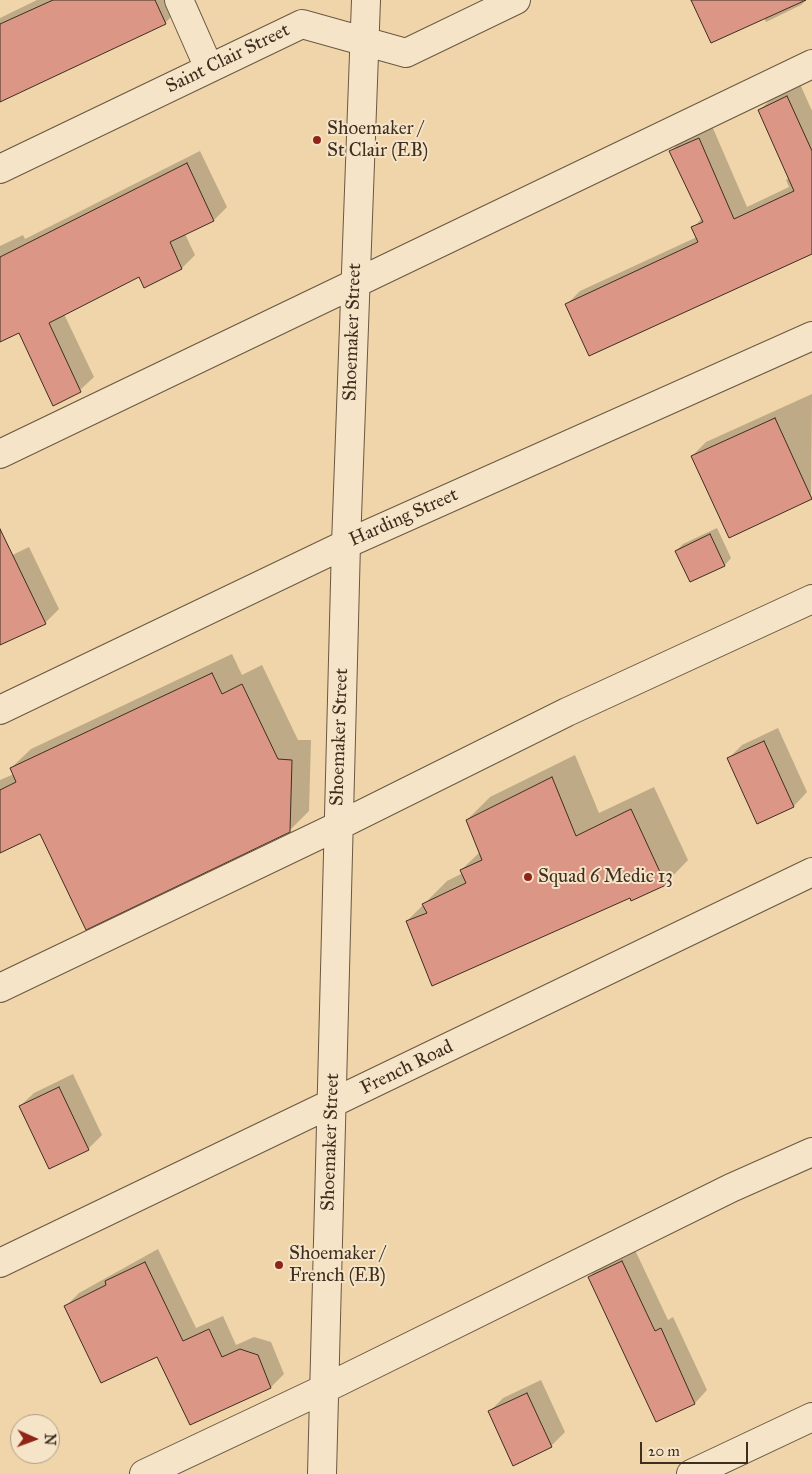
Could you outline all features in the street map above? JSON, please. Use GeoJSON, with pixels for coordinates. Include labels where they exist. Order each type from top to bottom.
{"type":"FeatureCollection","features":[{"type":"Feature","properties":{"kind":"street"},"geometry":{"type":"LineString","coordinates":[[179,0],[209,68]]}},
{"type":"Feature","properties":{"kind":"street","name":"Shoemaker Street"},"geometry":{"type":"LineString","coordinates":[[322,1474],[346,544],[366,0]]}},
{"type":"Feature","properties":{"kind":"street","name":"Saint Clair Street"},"geometry":{"type":"LineString","coordinates":[[0,169],[302,24],[406,53],[516,0]]}},
{"type":"Feature","properties":{"kind":"street"},"geometry":{"type":"LineString","coordinates":[[0,454],[812,64]]}},
{"type":"Feature","properties":{"kind":"street","name":"Harding Street"},"geometry":{"type":"LineString","coordinates":[[0,710],[346,544],[812,336]]}},
{"type":"Feature","properties":{"kind":"street"},"geometry":{"type":"LineString","coordinates":[[0,988],[338,826],[567,712],[812,599]]}},
{"type":"Feature","properties":{"kind":"street","name":"French Road"},"geometry":{"type":"LineString","coordinates":[[0,1263],[332,1105],[812,872]]}},
{"type":"Feature","properties":{"kind":"street"},"geometry":{"type":"LineString","coordinates":[[144,1474],[324,1389],[731,1188],[812,1152]]}},
{"type":"Feature","properties":{"kind":"street"},"geometry":{"type":"LineString","coordinates":[[692,1474],[812,1417]]}},
{"type":"Feature","properties":{"kind":"building"},"geometry":{"type":"Polygon","coordinates":[[[53,0],[155,0],[166,24],[0,102],[0,24],[53,0]]]}},
{"type":"Feature","properties":{"kind":"building"},"geometry":{"type":"Polygon","coordinates":[[[691,0],[806,0],[711,43],[691,0]]]}},
{"type":"Feature","properties":{"kind":"building"},"geometry":{"type":"Polygon","coordinates":[[[787,96],[812,151],[812,254],[589,356],[565,304],[698,242],[691,227],[703,222],[669,151],[699,138],[734,219],[794,191],[758,110],[787,96]]]}},
{"type":"Feature","properties":{"kind":"building"},"geometry":{"type":"Polygon","coordinates":[[[187,163],[214,221],[170,242],[182,269],[144,288],[139,277],[49,323],[81,392],[53,406],[19,333],[0,342],[0,257],[187,163]]]}},
{"type":"Feature","properties":{"kind":"building"},"geometry":{"type":"Polygon","coordinates":[[[775,418],[812,499],[729,538],[691,456],[775,418]]]}},
{"type":"Feature","properties":{"kind":"building"},"geometry":{"type":"Polygon","coordinates":[[[0,529],[46,624],[0,645],[0,529]]]}},
{"type":"Feature","properties":{"kind":"building"},"geometry":{"type":"Polygon","coordinates":[[[710,534],[725,566],[690,582],[675,551],[710,534]]]}},
{"type":"Feature","properties":{"kind":"building"},"geometry":{"type":"Polygon","coordinates":[[[212,673],[222,694],[242,684],[278,759],[292,760],[290,832],[86,930],[40,834],[0,853],[0,790],[16,782],[10,768],[212,673]]]}},
{"type":"Feature","properties":{"kind":"building"},"geometry":{"type":"Polygon","coordinates":[[[764,741],[794,807],[757,824],[727,758],[764,741]]]}},
{"type":"Feature","properties":{"kind":"building","name":"Squad 6 Medic 13"},"geometry":{"type":"Polygon","coordinates":[[[552,777],[576,836],[631,809],[666,885],[631,901],[630,898],[432,986],[406,921],[427,913],[422,904],[466,883],[460,870],[482,860],[466,820],[552,777]]]}},
{"type":"Feature","properties":{"kind":"building"},"geometry":{"type":"Polygon","coordinates":[[[59,1087],[89,1150],[49,1169],[19,1106],[59,1087]]]}},
{"type":"Feature","properties":{"kind":"building"},"geometry":{"type":"Polygon","coordinates":[[[622,1261],[655,1331],[661,1328],[695,1404],[656,1422],[588,1277],[622,1261]]]}},
{"type":"Feature","properties":{"kind":"building"},"geometry":{"type":"Polygon","coordinates":[[[145,1262],[183,1341],[209,1329],[222,1357],[240,1349],[258,1355],[271,1388],[190,1425],[157,1357],[101,1383],[64,1306],[106,1285],[105,1281],[145,1262]]]}},
{"type":"Feature","properties":{"kind":"building"},"geometry":{"type":"Polygon","coordinates":[[[527,1393],[552,1447],[513,1466],[488,1411],[527,1393]]]}},
{"type":"Feature","properties":{"kind":"place","name":"Shoemaker / St Clair (EB)"},"geometry":{"type":"Point","coordinates":[317,140]}},
{"type":"Feature","properties":{"kind":"place","name":"Squad 6 Medic 13"},"geometry":{"type":"Point","coordinates":[528,877]}},
{"type":"Feature","properties":{"kind":"place","name":"Shoemaker / French (EB)"},"geometry":{"type":"Point","coordinates":[279,1265]}}]}
